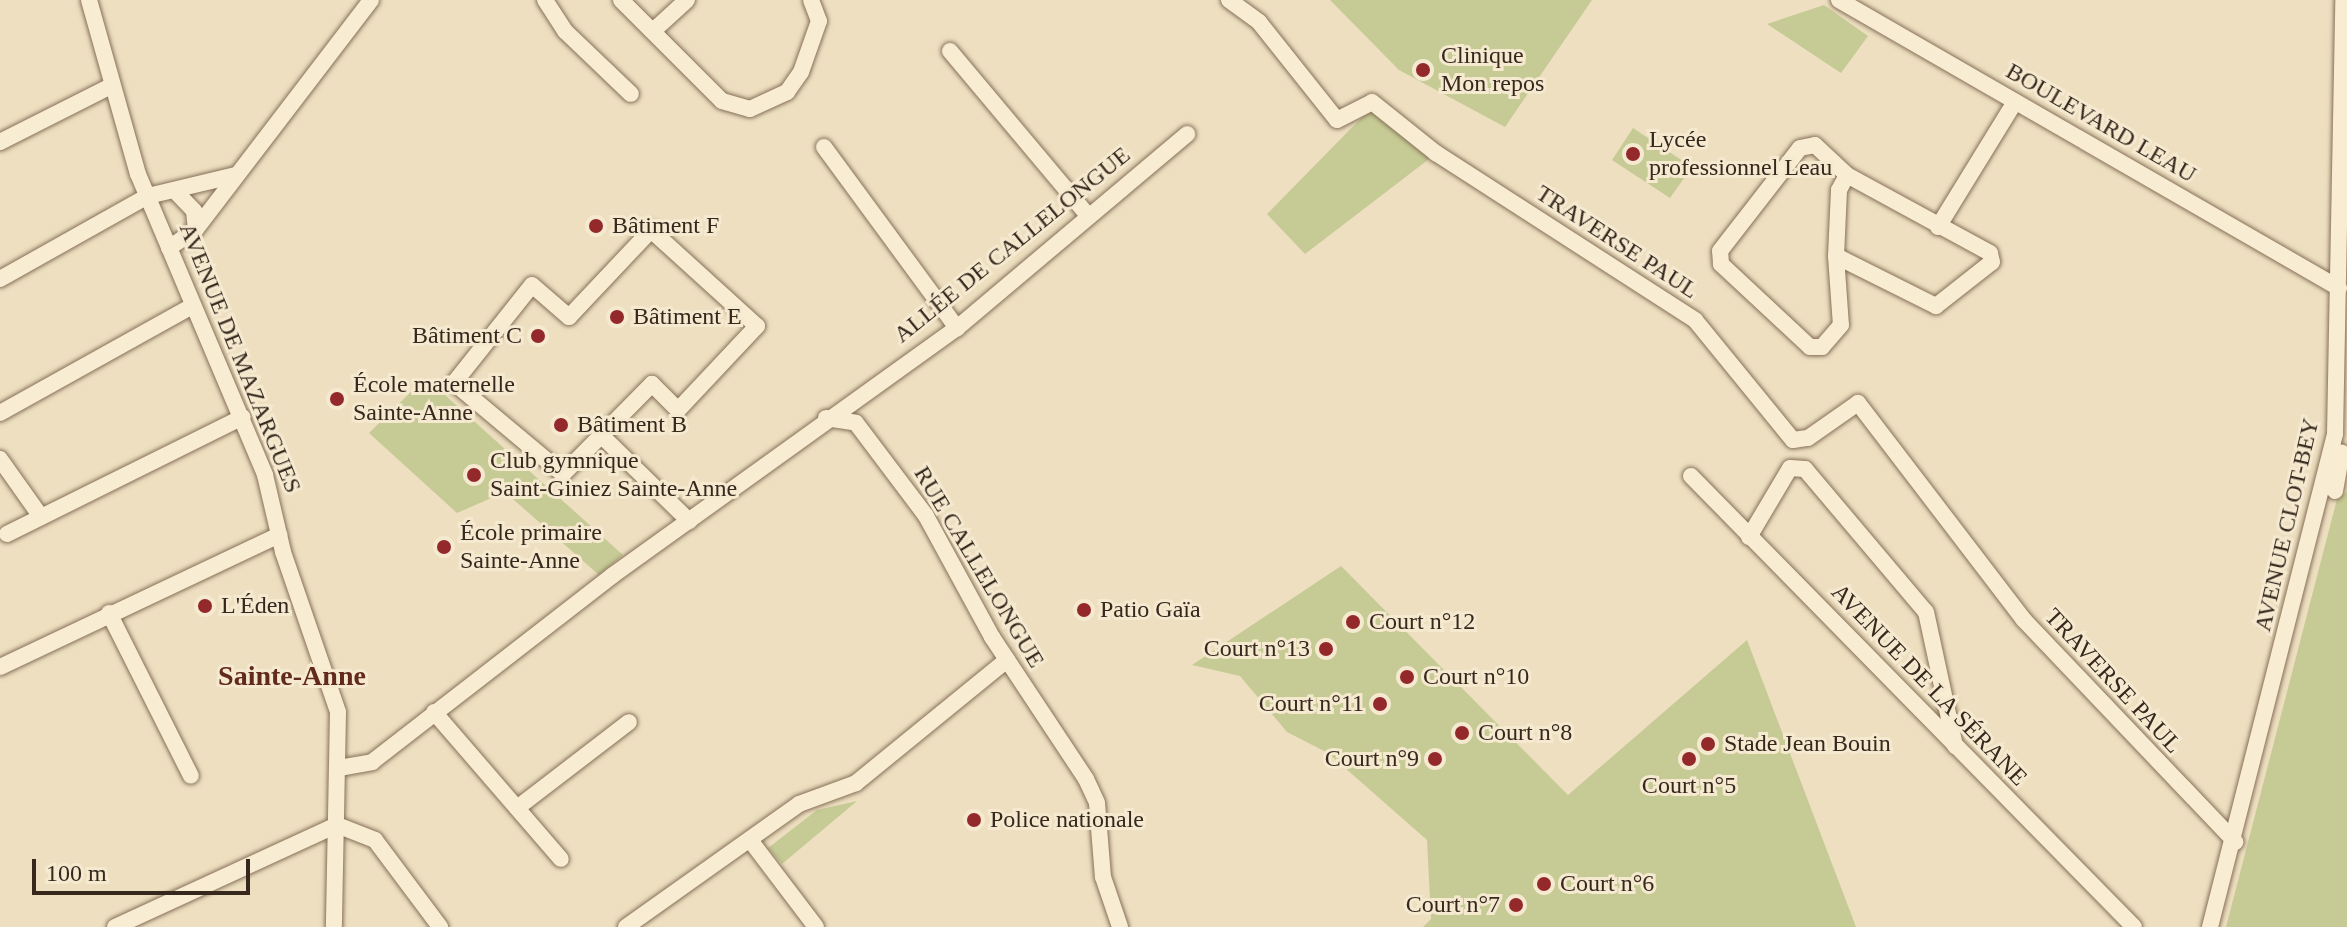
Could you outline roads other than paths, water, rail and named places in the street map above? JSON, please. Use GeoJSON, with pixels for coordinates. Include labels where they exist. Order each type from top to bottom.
{"type":"FeatureCollection","features":[{"type":"Feature","properties":{"kind":"street","name":"AVENUE DE MAZARGUES"},"geometry":{"type":"LineString","coordinates":[[89,0],[111,86],[148,196],[192,306],[243,417],[338,712],[334,927]]}},
{"type":"Feature","properties":{"kind":"street"},"geometry":{"type":"LineString","coordinates":[[169,248],[196,229],[371,0]]}},
{"type":"Feature","properties":{"kind":"street"},"geometry":{"type":"LineString","coordinates":[[545,0],[565,31],[631,94]]}},
{"type":"Feature","properties":{"kind":"street"},"geometry":{"type":"LineString","coordinates":[[621,0],[722,101],[750,109],[787,92],[801,72],[819,21],[811,0]]}},
{"type":"Feature","properties":{"kind":"street"},"geometry":{"type":"LineString","coordinates":[[653,31],[687,0]]}},
{"type":"Feature","properties":{"kind":"street","name":"TRAVERSE PAUL"},"geometry":{"type":"LineString","coordinates":[[1229,0],[1259,22],[1337,120],[1372,102],[1436,153],[1695,320],[1793,440],[1808,438],[1858,403],[2023,619],[2235,842]]}},
{"type":"Feature","properties":{"kind":"street","name":"BOULEVARD LEAU"},"geometry":{"type":"LineString","coordinates":[[1839,0],[2339,288]]}},
{"type":"Feature","properties":{"kind":"street","name":"AVENUE CLOT-BEY"},"geometry":{"type":"LineString","coordinates":[[2335,0],[2342,27]]}},
{"type":"Feature","properties":{"kind":"street","name":"AVENUE CLOT-BEY"},"geometry":{"type":"LineString","coordinates":[[2210,927],[2235,842],[2332,454],[2339,288],[2343,0]]}},
{"type":"Feature","properties":{"kind":"street"},"geometry":{"type":"LineString","coordinates":[[950,51],[1087,214]]}},
{"type":"Feature","properties":{"kind":"street"},"geometry":{"type":"LineString","coordinates":[[0,142],[111,86]]}},
{"type":"Feature","properties":{"kind":"street"},"geometry":{"type":"LineString","coordinates":[[1938,227],[2015,102]]}},
{"type":"Feature","properties":{"kind":"street","name":"ALLÉE DE CALLELONGUE"},"geometry":{"type":"LineString","coordinates":[[826,418],[957,328],[1087,214],[1187,134]]}},
{"type":"Feature","properties":{"kind":"street"},"geometry":{"type":"LineString","coordinates":[[1836,256],[1944,306],[1992,262],[1990,253],[1847,175],[1815,145],[1800,148],[1720,251],[1721,264],[1810,347],[1822,347],[1841,325],[1836,256],[1839,190],[1847,175]]}},
{"type":"Feature","properties":{"kind":"street"},"geometry":{"type":"LineString","coordinates":[[824,147],[957,328]]}},
{"type":"Feature","properties":{"kind":"street"},"geometry":{"type":"LineString","coordinates":[[0,279],[148,196],[236,175]]}},
{"type":"Feature","properties":{"kind":"street"},"geometry":{"type":"LineString","coordinates":[[175,191],[194,211],[196,229]]}},
{"type":"Feature","properties":{"kind":"street"},"geometry":{"type":"LineString","coordinates":[[651,230],[757,326],[678,410],[652,384],[602,436],[563,474],[454,383],[532,285],[569,317],[651,230]]}},
{"type":"Feature","properties":{"kind":"street"},"geometry":{"type":"LineString","coordinates":[[0,413],[192,306]]}},
{"type":"Feature","properties":{"kind":"street"},"geometry":{"type":"LineString","coordinates":[[7,534],[243,417]]}},
{"type":"Feature","properties":{"kind":"street"},"geometry":{"type":"LineString","coordinates":[[339,768],[372,762],[434,712],[826,418]]}},
{"type":"Feature","properties":{"kind":"street","name":"RUE CALLELONGUE"},"geometry":{"type":"LineString","coordinates":[[826,418],[856,423],[926,516],[1007,660],[1097,803],[1103,877],[1120,927]]}},
{"type":"Feature","properties":{"kind":"street"},"geometry":{"type":"LineString","coordinates":[[2347,422],[2335,491],[2347,483]]}},
{"type":"Feature","properties":{"kind":"street"},"geometry":{"type":"LineString","coordinates":[[602,436],[689,521]]}},
{"type":"Feature","properties":{"kind":"street"},"geometry":{"type":"LineString","coordinates":[[0,459],[41,517]]}},
{"type":"Feature","properties":{"kind":"street"},"geometry":{"type":"LineString","coordinates":[[1749,537],[1790,468],[1805,469],[1926,612],[1955,746]]}},
{"type":"Feature","properties":{"kind":"street","name":"AVENUE DE LA SÉRANE"},"geometry":{"type":"LineString","coordinates":[[1691,476],[2134,927]]}},
{"type":"Feature","properties":{"kind":"street"},"geometry":{"type":"LineString","coordinates":[[0,667],[279,535]]}},
{"type":"Feature","properties":{"kind":"street"},"geometry":{"type":"LineString","coordinates":[[109,613],[191,776]]}},
{"type":"Feature","properties":{"kind":"street"},"geometry":{"type":"LineString","coordinates":[[626,927],[799,804],[856,783],[1007,660]]}},
{"type":"Feature","properties":{"kind":"street"},"geometry":{"type":"LineString","coordinates":[[434,712],[561,859]]}},
{"type":"Feature","properties":{"kind":"street"},"geometry":{"type":"LineString","coordinates":[[517,808],[629,722]]}},
{"type":"Feature","properties":{"kind":"street"},"geometry":{"type":"LineString","coordinates":[[115,927],[337,825],[355,826],[375,840],[440,927]]}},
{"type":"Feature","properties":{"kind":"street"},"geometry":{"type":"LineString","coordinates":[[750,840],[816,927]]}},
{"type":"Feature","properties":{"kind":"place","name":"Clinique Mon repos"},"geometry":{"type":"Point","coordinates":[1423,70]}},
{"type":"Feature","properties":{"kind":"place","name":"Lycée professionnel Leau"},"geometry":{"type":"Point","coordinates":[1633,154]}},
{"type":"Feature","properties":{"kind":"place","name":"Bâtiment F"},"geometry":{"type":"Point","coordinates":[596,226]}},
{"type":"Feature","properties":{"kind":"place","name":"Bâtiment E"},"geometry":{"type":"Point","coordinates":[617,317]}},
{"type":"Feature","properties":{"kind":"place","name":"Bâtiment C"},"geometry":{"type":"Point","coordinates":[538,336]}},
{"type":"Feature","properties":{"kind":"place","name":"École maternelle Sainte-Anne"},"geometry":{"type":"Point","coordinates":[337,399]}},
{"type":"Feature","properties":{"kind":"place","name":"Bâtiment B"},"geometry":{"type":"Point","coordinates":[561,425]}},
{"type":"Feature","properties":{"kind":"place","name":"Club gymnique Saint-Giniez Sainte-Anne"},"geometry":{"type":"Point","coordinates":[474,475]}},
{"type":"Feature","properties":{"kind":"place","name":"École primaire Sainte-Anne"},"geometry":{"type":"Point","coordinates":[444,547]}},
{"type":"Feature","properties":{"kind":"place","name":"L'Éden"},"geometry":{"type":"Point","coordinates":[205,606]}},
{"type":"Feature","properties":{"kind":"place","name":"Patio Gaïa"},"geometry":{"type":"Point","coordinates":[1084,610]}},
{"type":"Feature","properties":{"kind":"place","name":"Court n°12"},"geometry":{"type":"Point","coordinates":[1353,622]}},
{"type":"Feature","properties":{"kind":"place","name":"Court n°13"},"geometry":{"type":"Point","coordinates":[1326,649]}},
{"type":"Feature","properties":{"kind":"place","name":"Court n°10"},"geometry":{"type":"Point","coordinates":[1407,677]}},
{"type":"Feature","properties":{"kind":"place","name":"Court n°11"},"geometry":{"type":"Point","coordinates":[1380,704]}},
{"type":"Feature","properties":{"kind":"place","name":"Court n°8"},"geometry":{"type":"Point","coordinates":[1462,733]}},
{"type":"Feature","properties":{"kind":"place","name":"Stade Jean Bouin"},"geometry":{"type":"Point","coordinates":[1708,744]}},
{"type":"Feature","properties":{"kind":"place","name":"Court n°9"},"geometry":{"type":"Point","coordinates":[1435,759]}},
{"type":"Feature","properties":{"kind":"place","name":"Court n°5"},"geometry":{"type":"Point","coordinates":[1689,759]}},
{"type":"Feature","properties":{"kind":"place","name":"Police nationale"},"geometry":{"type":"Point","coordinates":[974,820]}},
{"type":"Feature","properties":{"kind":"place","name":"Court n°6"},"geometry":{"type":"Point","coordinates":[1544,884]}},
{"type":"Feature","properties":{"kind":"place","name":"Court n°7"},"geometry":{"type":"Point","coordinates":[1516,905]}},
{"type":"Feature","properties":{"kind":"district","name":"Sainte-Anne"},"geometry":{"type":"Point","coordinates":[292,676]}}]}
